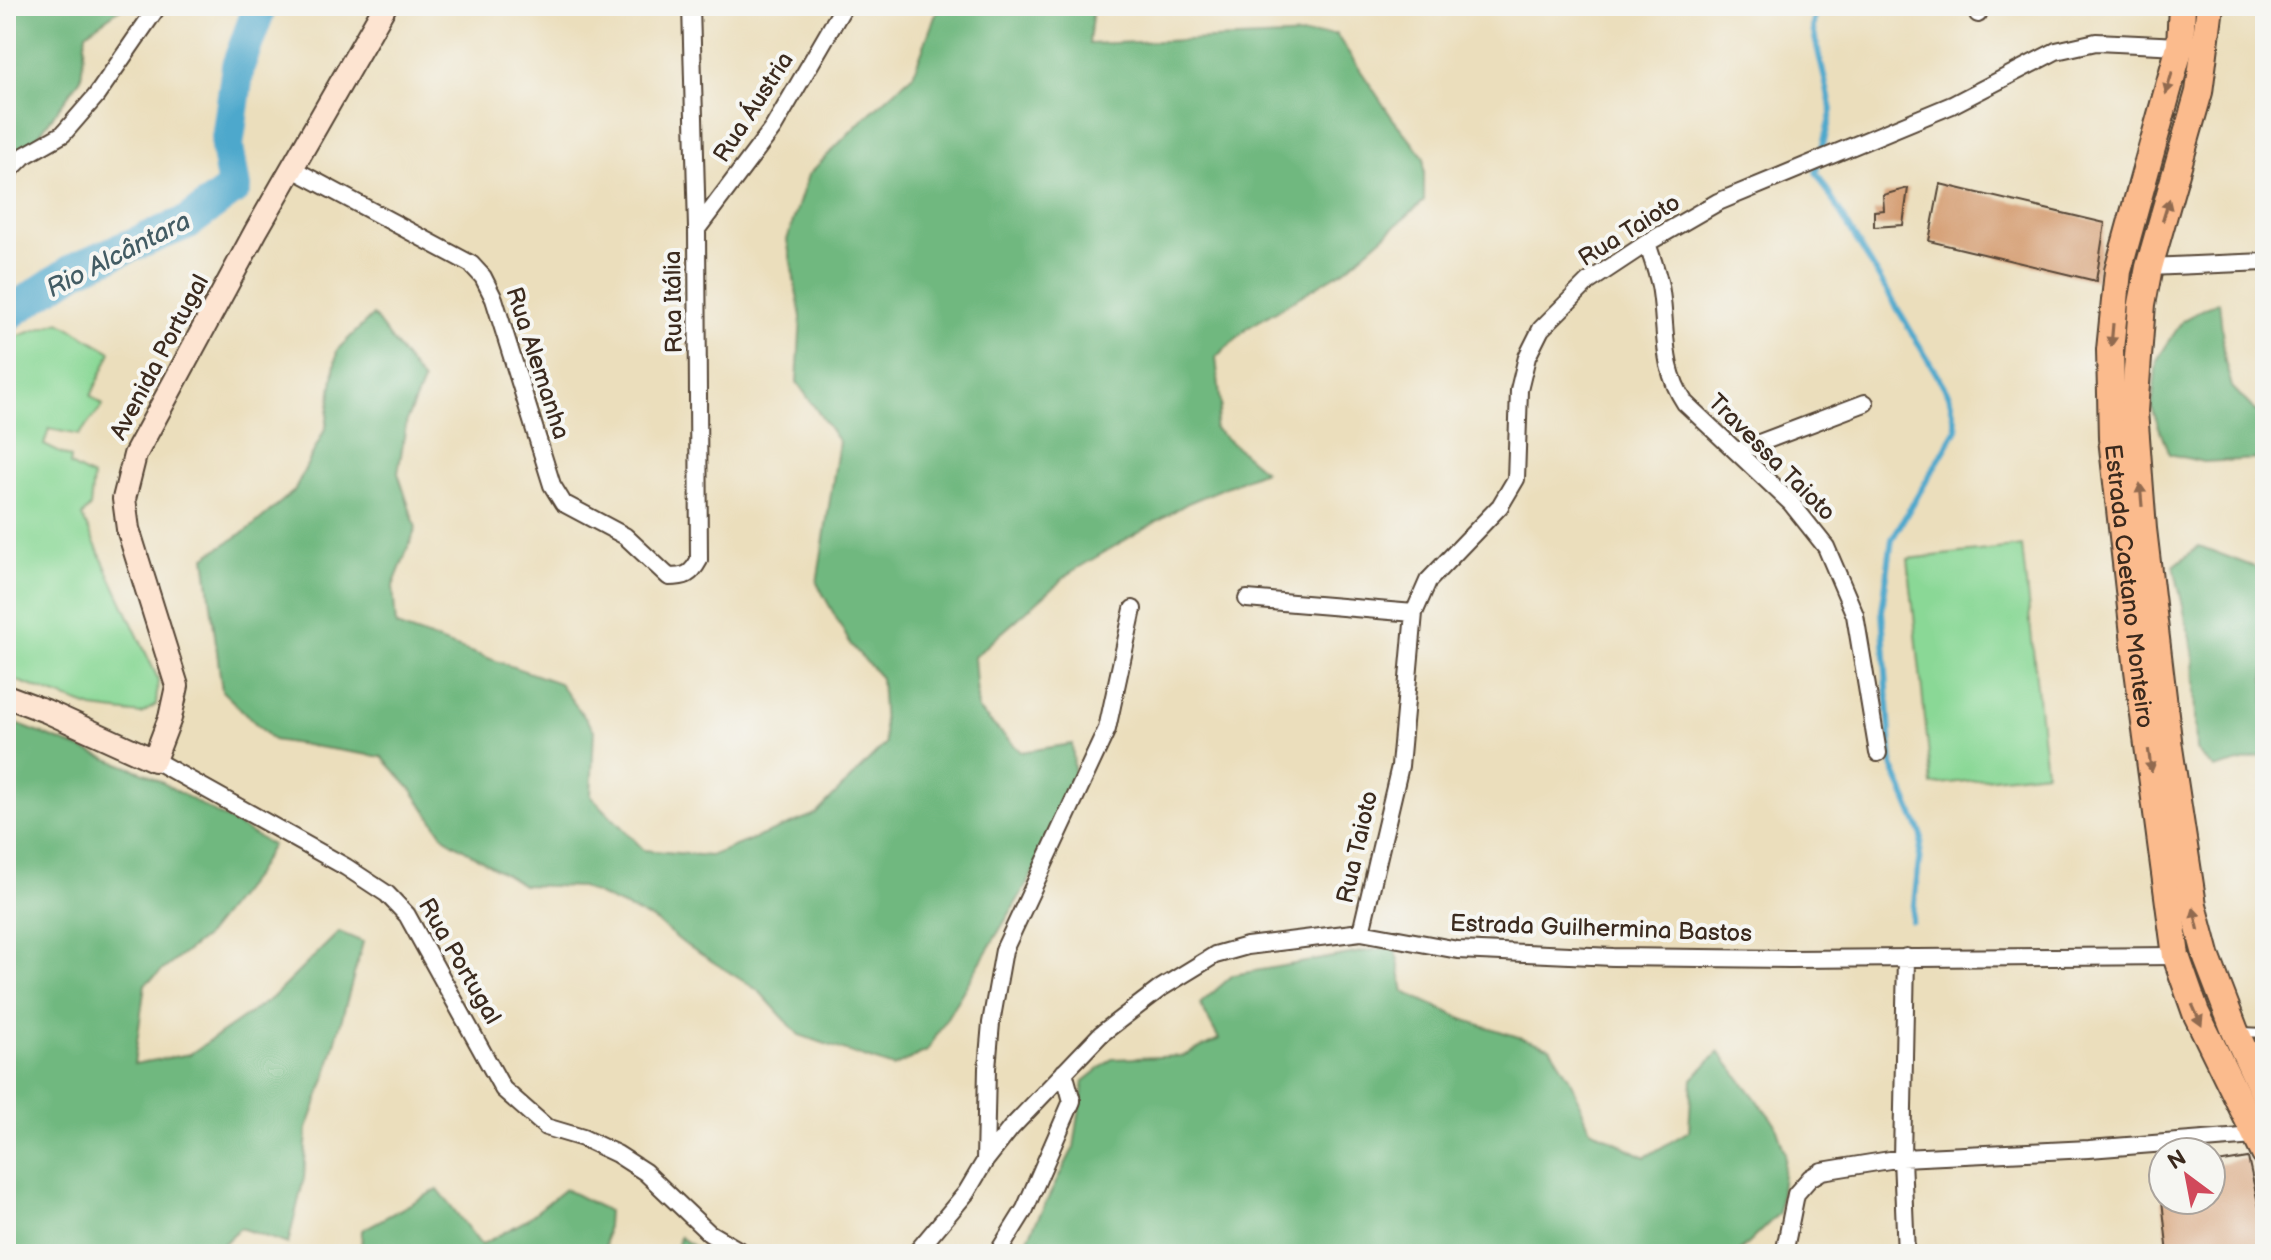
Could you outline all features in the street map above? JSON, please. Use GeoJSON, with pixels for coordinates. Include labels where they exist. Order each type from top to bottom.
{"type":"FeatureCollection","features":[{"type":"Feature","properties":{"kind":"main road","name":"Estrada Caetano Monteiro"},"geometry":{"type":"LineString","coordinates":[[2182,6],[2180,46],[2118,271],[2110,350],[2112,438],[2118,508],[2176,956],[2196,1013],[2260,1145]]}},
{"type":"Feature","properties":{"kind":"main road","name":"Estrada Caetano Monteiro"},"geometry":{"type":"LineString","coordinates":[[2210,6],[2199,92],[2149,267],[2142,304],[2134,411],[2143,529],[2169,748],[2193,905],[2207,958],[2235,1031],[2265,1096]]}},
{"type":"Feature","properties":{"kind":"street"},"geometry":{"type":"LineString","coordinates":[[6,174],[24,156],[63,134],[96,96],[158,6]]}},
{"type":"Feature","properties":{"kind":"street","name":"Avenida Portugal"},"geometry":{"type":"LineString","coordinates":[[154,760],[170,718],[177,686],[128,529],[124,499],[135,455],[187,356],[385,6]]}},
{"type":"Feature","properties":{"kind":"street","name":"Rua Itália"},"geometry":{"type":"LineString","coordinates":[[669,577],[683,577],[692,572],[699,560],[697,229],[691,6]]}},
{"type":"Feature","properties":{"kind":"street","name":"Rua Áustria"},"geometry":{"type":"LineString","coordinates":[[697,229],[773,128],[844,6]]}},
{"type":"Feature","properties":{"kind":"street","name":"Rua Taioto"},"geometry":{"type":"LineString","coordinates":[[1361,932],[1400,766],[1414,613],[1428,581],[1500,506],[1516,479],[1519,390],[1527,357],[1541,329],[1588,282],[1718,202],[1952,105],[2056,51],[2096,42],[2180,46]]}},
{"type":"Feature","properties":{"kind":"street","name":"Rua Alemanha"},"geometry":{"type":"LineString","coordinates":[[293,169],[471,264],[494,299],[552,485],[563,503],[625,536],[669,577]]}},
{"type":"Feature","properties":{"kind":"street","name":"Travessa Taioto"},"geometry":{"type":"LineString","coordinates":[[1647,243],[1661,287],[1668,370],[1674,387],[1685,403],[1791,503],[1826,547],[1855,615],[1878,753]]}},
{"type":"Feature","properties":{"kind":"street"},"geometry":{"type":"LineString","coordinates":[[2149,267],[2265,262]]}},
{"type":"Feature","properties":{"kind":"street"},"geometry":{"type":"LineString","coordinates":[[1738,451],[1865,403]]}},
{"type":"Feature","properties":{"kind":"street"},"geometry":{"type":"LineString","coordinates":[[1247,599],[1414,613]]}},
{"type":"Feature","properties":{"kind":"street"},"geometry":{"type":"LineString","coordinates":[[985,1161],[991,1023],[1004,950],[1107,729],[1133,609]]}},
{"type":"Feature","properties":{"kind":"street","name":"Rua Portugal"},"geometry":{"type":"LineString","coordinates":[[6,696],[154,760],[346,867],[387,894],[407,915],[503,1089],[546,1127],[583,1138],[645,1172],[709,1233],[745,1254]]}},
{"type":"Feature","properties":{"kind":"street","name":"Estrada Guilhermina Bastos"},"geometry":{"type":"LineString","coordinates":[[915,1254],[966,1193],[985,1161],[1011,1128],[1113,1025],[1161,988],[1215,955],[1247,946],[1361,932],[1474,951],[1628,957],[2176,956]]}},
{"type":"Feature","properties":{"kind":"street"},"geometry":{"type":"LineString","coordinates":[[1906,957],[1902,1158],[1906,1254]]}},
{"type":"Feature","properties":{"kind":"street"},"geometry":{"type":"LineString","coordinates":[[1000,1252],[1025,1209],[1072,1101],[1064,1072]]}},
{"type":"Feature","properties":{"kind":"street"},"geometry":{"type":"LineString","coordinates":[[1784,1254],[1796,1194],[1810,1178],[1822,1171],[1902,1158],[2260,1145]]}},
{"type":"Feature","properties":{"kind":"lane"},"geometry":{"type":"LineString","coordinates":[[2235,1031],[2265,1033]]}},
{"type":"Feature","properties":{"kind":"green space"},"geometry":{"type":"Polygon","coordinates":[[[6,6],[124,6],[86,33],[81,78],[38,136],[6,171],[6,6]]]}},
{"type":"Feature","properties":{"kind":"green space"},"geometry":{"type":"Polygon","coordinates":[[[939,6],[1093,6],[1089,44],[1336,34],[1393,119],[1424,157],[1424,201],[1346,269],[1249,327],[1216,357],[1221,406],[1214,428],[1264,471],[1188,503],[1071,572],[974,657],[978,710],[1021,752],[1072,744],[1076,789],[1026,886],[927,1051],[893,1067],[799,1035],[759,991],[683,943],[656,921],[581,887],[523,885],[445,838],[412,790],[382,757],[273,740],[222,691],[205,557],[249,529],[294,491],[326,427],[337,350],[373,315],[423,382],[407,419],[398,473],[416,528],[393,586],[396,626],[559,683],[594,730],[591,796],[644,850],[710,856],[816,814],[885,744],[881,678],[851,645],[817,583],[839,442],[797,382],[801,317],[787,240],[808,175],[859,123],[913,75],[939,6]]]}},
{"type":"Feature","properties":{"kind":"green space"},"geometry":{"type":"Polygon","coordinates":[[[2219,301],[2225,361],[2232,387],[2265,421],[2265,465],[2258,459],[2203,462],[2169,454],[2152,408],[2157,360],[2183,320],[2219,301]]]}},
{"type":"Feature","properties":{"kind":"green space"},"geometry":{"type":"Polygon","coordinates":[[[60,322],[111,352],[91,396],[103,405],[79,435],[49,429],[44,445],[71,458],[70,465],[93,477],[90,507],[82,516],[158,679],[156,705],[141,714],[93,708],[6,677],[6,340],[60,322]]]}},
{"type":"Feature","properties":{"kind":"green space"},"geometry":{"type":"Polygon","coordinates":[[[2022,546],[2046,772],[1932,785],[1908,559],[2022,546]]]}},
{"type":"Feature","properties":{"kind":"green space"},"geometry":{"type":"Polygon","coordinates":[[[2199,546],[2265,571],[2265,755],[2214,769],[2196,750],[2193,652],[2174,566],[2199,546]]]}},
{"type":"Feature","properties":{"kind":"green space"},"geometry":{"type":"Polygon","coordinates":[[[6,720],[147,774],[272,845],[256,873],[205,937],[145,984],[134,1064],[190,1054],[272,998],[339,932],[363,942],[326,1076],[307,1129],[304,1178],[288,1244],[240,1228],[213,1254],[6,1254],[6,720]]]}},
{"type":"Feature","properties":{"kind":"green space"},"geometry":{"type":"Polygon","coordinates":[[[1395,946],[1404,992],[1465,1020],[1550,1047],[1570,1079],[1590,1129],[1645,1157],[1689,1131],[1692,1079],[1719,1052],[1775,1123],[1785,1153],[1779,1213],[1737,1254],[1020,1254],[1074,1147],[1084,1081],[1112,1059],[1183,1056],[1219,1039],[1200,1004],[1233,975],[1395,946]]]}},
{"type":"Feature","properties":{"kind":"green space"},"geometry":{"type":"Polygon","coordinates":[[[438,1189],[481,1245],[525,1221],[565,1189],[608,1211],[605,1254],[361,1254],[362,1230],[438,1189]]]}},
{"type":"Feature","properties":{"kind":"green space"},"geometry":{"type":"Polygon","coordinates":[[[680,1237],[704,1254],[676,1254],[680,1237]]]}},
{"type":"Feature","properties":{"kind":"building"},"geometry":{"type":"Polygon","coordinates":[[[1940,184],[2105,223],[2096,281],[1929,241],[1940,184]]]}},
{"type":"Feature","properties":{"kind":"building"},"geometry":{"type":"Polygon","coordinates":[[[1908,188],[1903,225],[1874,227],[1874,211],[1884,210],[1883,195],[1908,188]]]}},
{"type":"Feature","properties":{"kind":"building"},"geometry":{"type":"Polygon","coordinates":[[[2248,1158],[2265,1234],[2265,1254],[2168,1254],[2164,1216],[2227,1216],[2227,1161],[2248,1158]]]}},
{"type":"Feature","properties":{"kind":"waterway","name":"Rio Alcântara"},"geometry":{"type":"LineString","coordinates":[[6,315],[77,268],[188,222],[234,188],[227,146],[238,66],[260,6]]}},
{"type":"Feature","properties":{"kind":"waterway"},"geometry":{"type":"LineString","coordinates":[[1814,6],[1813,29],[1832,110],[1816,172],[1949,395],[1957,429],[1892,539],[1882,610],[1892,765],[1922,836],[1912,921]]}}]}
